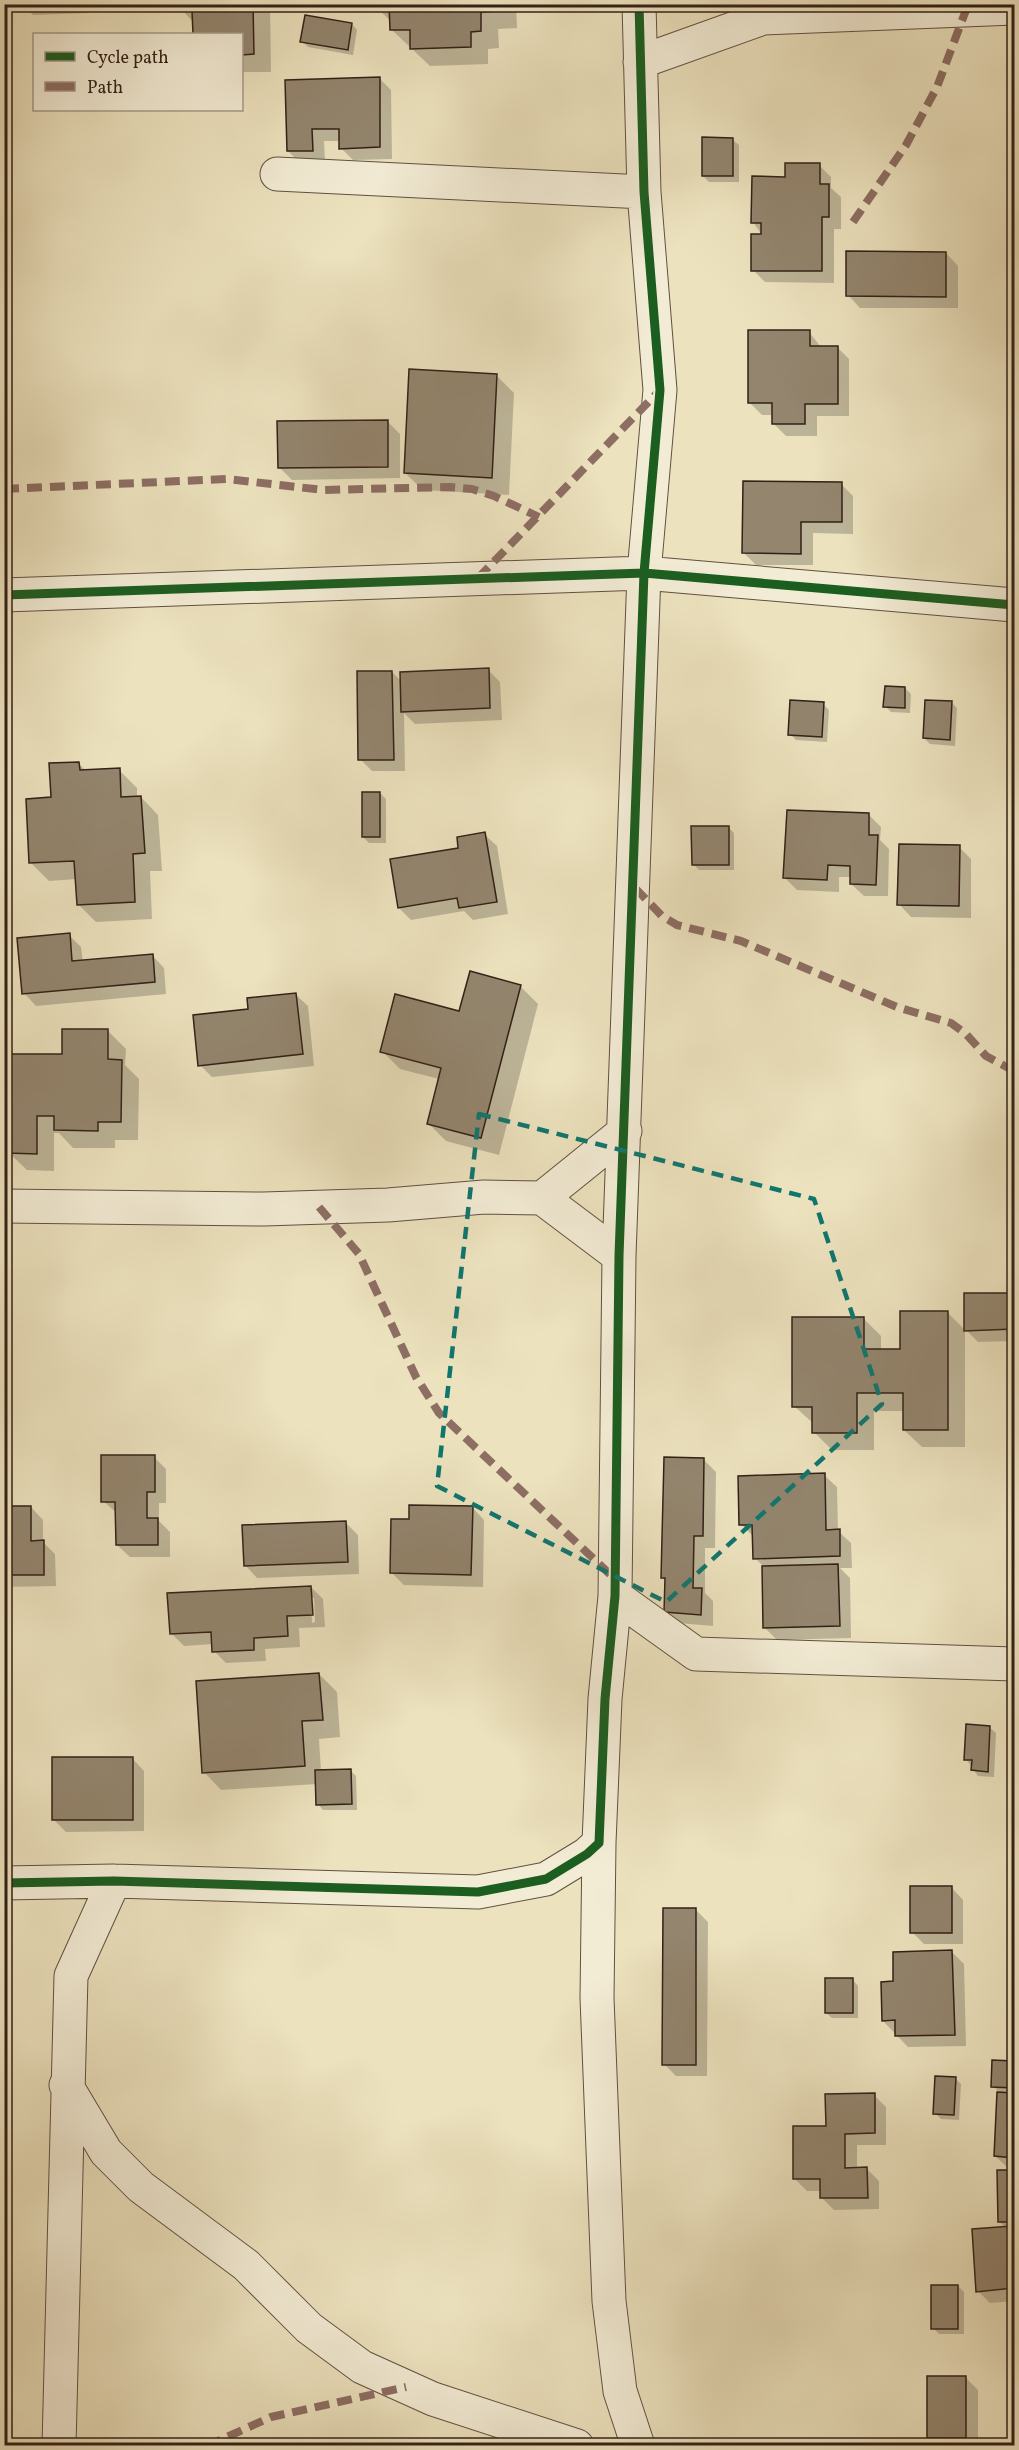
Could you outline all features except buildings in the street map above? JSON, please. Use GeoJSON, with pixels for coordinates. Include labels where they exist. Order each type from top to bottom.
{"type":"FeatureCollection","features":[{"type":"Feature","properties":{"kind":"street"},"geometry":{"type":"LineString","coordinates":[[638,2445],[620,2391],[609,2301],[597,1998],[599,1843],[605,1699],[615,1596],[619,1256],[644,573],[660,390],[644,192],[639,4]]}},
{"type":"Feature","properties":{"kind":"street"},"geometry":{"type":"LineString","coordinates":[[639,62],[763,18],[1014,8]]}},
{"type":"Feature","properties":{"kind":"street"},"geometry":{"type":"LineString","coordinates":[[277,174],[644,192]]}},
{"type":"Feature","properties":{"kind":"street"},"geometry":{"type":"LineString","coordinates":[[4,595],[644,573],[1014,605]]}},
{"type":"Feature","properties":{"kind":"street"},"geometry":{"type":"LineString","coordinates":[[542,1198],[625,1131]]}},
{"type":"Feature","properties":{"kind":"street"},"geometry":{"type":"LineString","coordinates":[[4,1206],[275,1209],[388,1205],[484,1197],[542,1198],[619,1256]]}},
{"type":"Feature","properties":{"kind":"street"},"geometry":{"type":"LineString","coordinates":[[615,1596],[696,1654],[1014,1664]]}},
{"type":"Feature","properties":{"kind":"street"},"geometry":{"type":"LineString","coordinates":[[4,1883],[114,1881],[478,1892],[546,1879],[587,1854],[599,1843]]}},
{"type":"Feature","properties":{"kind":"street"},"geometry":{"type":"LineString","coordinates":[[59,2445],[66,2085],[71,1976],[114,1881]]}},
{"type":"Feature","properties":{"kind":"street"},"geometry":{"type":"LineString","coordinates":[[66,2085],[106,2152],[141,2187],[246,2265],[309,2328],[362,2367],[433,2399],[577,2445]]}},
{"type":"Feature","properties":{"kind":"highlighted area"},"geometry":{"type":"Polygon","coordinates":[[[479,1114],[814,1199],[882,1404],[666,1602],[437,1486],[479,1114]]]}},
{"type":"Feature","properties":{"kind":"marked path"},"geometry":{"type":"LineString","coordinates":[[853,222],[906,145],[937,87],[966,10]]}},
{"type":"Feature","properties":{"kind":"marked path"},"geometry":{"type":"LineString","coordinates":[[478,578],[660,390]]}},
{"type":"Feature","properties":{"kind":"marked path"},"geometry":{"type":"LineString","coordinates":[[4,489],[227,479],[323,490],[450,487],[472,489],[494,496],[539,517]]}},
{"type":"Feature","properties":{"kind":"marked path"},"geometry":{"type":"LineString","coordinates":[[635,888],[662,916],[677,925],[741,941],[897,1007],[951,1023],[966,1034],[986,1056],[1014,1071]]}},
{"type":"Feature","properties":{"kind":"marked path"},"geometry":{"type":"LineString","coordinates":[[319,1207],[359,1254],[416,1377],[439,1413],[615,1579]]}},
{"type":"Feature","properties":{"kind":"marked path"},"geometry":{"type":"LineString","coordinates":[[207,2446],[271,2417],[406,2387]]}},
{"type":"Feature","properties":{"kind":"cycle path"},"geometry":{"type":"LineString","coordinates":[[4,1883],[114,1881],[478,1892],[546,1879],[587,1854],[599,1843],[605,1699],[615,1596],[619,1256],[644,573],[660,390],[644,192],[639,4]]}},
{"type":"Feature","properties":{"kind":"cycle path"},"geometry":{"type":"LineString","coordinates":[[4,595],[644,573],[1014,605]]}}]}
